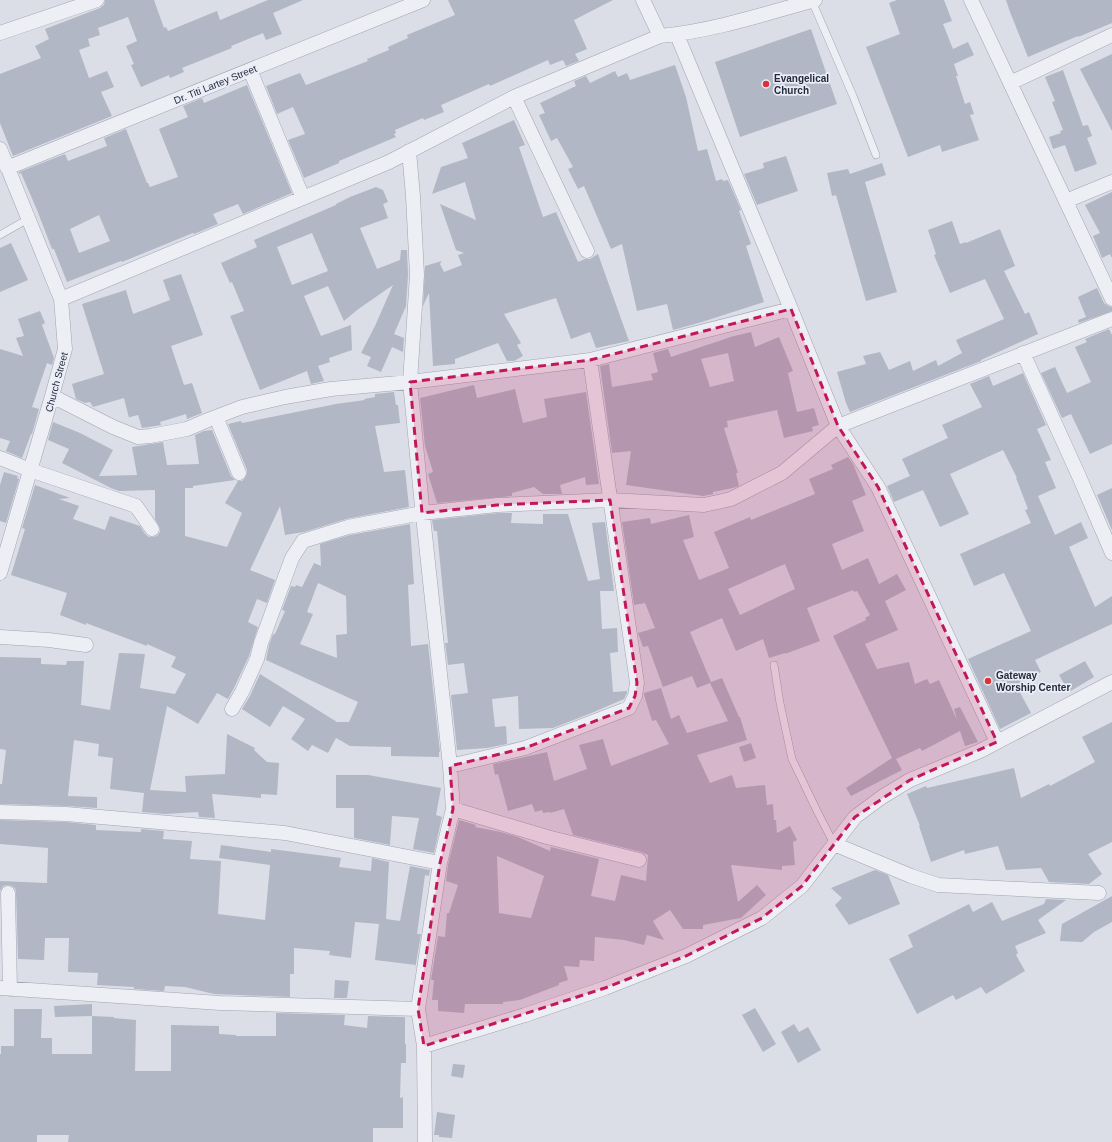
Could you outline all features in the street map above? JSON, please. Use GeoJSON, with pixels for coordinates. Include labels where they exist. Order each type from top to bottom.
{"type":"FeatureCollection","features":[{"type":"Feature","properties":{"kind":"street"},"geometry":{"type":"LineString","coordinates":[[0,33],[97,0]]}},
{"type":"Feature","properties":{"kind":"street","name":"Dr. Titi Lartey Street"},"geometry":{"type":"LineString","coordinates":[[7,168],[423,0]]}},
{"type":"Feature","properties":{"kind":"street"},"geometry":{"type":"LineString","coordinates":[[643,0],[660,36]]}},
{"type":"Feature","properties":{"kind":"street"},"geometry":{"type":"LineString","coordinates":[[61,299],[389,162],[514,97],[660,36],[726,25],[814,0]]}},
{"type":"Feature","properties":{"kind":"street"},"geometry":{"type":"LineString","coordinates":[[971,0],[1112,299]]}},
{"type":"Feature","properties":{"kind":"street"},"geometry":{"type":"LineString","coordinates":[[677,34],[838,426],[878,487],[997,742]]}},
{"type":"Feature","properties":{"kind":"street"},"geometry":{"type":"LineString","coordinates":[[1010,83],[1112,35]]}},
{"type":"Feature","properties":{"kind":"street"},"geometry":{"type":"LineString","coordinates":[[250,70],[303,198]]}},
{"type":"Feature","properties":{"kind":"street"},"geometry":{"type":"LineString","coordinates":[[514,97],[587,251]]}},
{"type":"Feature","properties":{"kind":"street","name":"Church Street"},"geometry":{"type":"LineString","coordinates":[[0,149],[61,299],[65,349],[0,573]]}},
{"type":"Feature","properties":{"kind":"street"},"geometry":{"type":"LineString","coordinates":[[409,151],[417,275],[410,382],[422,512],[450,766],[453,809],[440,863],[418,1009],[424,1046],[425,1142]]}},
{"type":"Feature","properties":{"kind":"street"},"geometry":{"type":"LineString","coordinates":[[1066,201],[1112,182]]}},
{"type":"Feature","properties":{"kind":"street"},"geometry":{"type":"LineString","coordinates":[[52,396],[113,427],[138,437],[150,436],[187,429],[242,407],[285,397],[331,389],[410,382],[590,360],[791,309]]}},
{"type":"Feature","properties":{"kind":"street"},"geometry":{"type":"LineString","coordinates":[[232,709],[257,660],[261,643],[292,558],[303,541],[348,527],[422,512],[497,505],[610,500],[704,505],[731,499],[782,473],[838,426],[1112,319]]}},
{"type":"Feature","properties":{"kind":"street"},"geometry":{"type":"LineString","coordinates":[[1023,353],[1112,553]]}},
{"type":"Feature","properties":{"kind":"street"},"geometry":{"type":"LineString","coordinates":[[450,766],[525,748],[629,708],[635,696],[637,683],[590,360]]}},
{"type":"Feature","properties":{"kind":"street"},"geometry":{"type":"LineString","coordinates":[[216,417],[238,473]]}},
{"type":"Feature","properties":{"kind":"street"},"geometry":{"type":"LineString","coordinates":[[0,458],[30,470],[136,506],[152,529]]}},
{"type":"Feature","properties":{"kind":"street"},"geometry":{"type":"LineString","coordinates":[[0,637],[49,640],[86,645]]}},
{"type":"Feature","properties":{"kind":"street"},"geometry":{"type":"LineString","coordinates":[[424,1046],[525,1016],[605,988],[693,952],[762,918],[802,886],[855,817],[882,797],[910,780],[980,751],[1112,682]]}},
{"type":"Feature","properties":{"kind":"street"},"geometry":{"type":"LineString","coordinates":[[453,809],[548,837],[639,860]]}},
{"type":"Feature","properties":{"kind":"street"},"geometry":{"type":"LineString","coordinates":[[0,812],[66,814],[285,833],[440,863]]}},
{"type":"Feature","properties":{"kind":"street"},"geometry":{"type":"LineString","coordinates":[[834,844],[911,876],[938,885],[1099,893]]}},
{"type":"Feature","properties":{"kind":"street"},"geometry":{"type":"LineString","coordinates":[[8,893],[5,988],[220,1003],[418,1009]]}},
{"type":"Feature","properties":{"kind":"lane"},"geometry":{"type":"LineString","coordinates":[[814,0],[876,155]]}},
{"type":"Feature","properties":{"kind":"lane"},"geometry":{"type":"LineString","coordinates":[[0,235],[28,219]]}},
{"type":"Feature","properties":{"kind":"lane"},"geometry":{"type":"LineString","coordinates":[[774,665],[780,703],[792,759],[834,844]]}},
{"type":"Feature","properties":{"kind":"highlighted area"},"geometry":{"type":"Polygon","coordinates":[[[791,309],[838,426],[878,487],[997,742],[910,780],[855,817],[802,886],[762,918],[686,956],[605,988],[424,1046],[418,1009],[440,863],[453,809],[450,766],[525,748],[629,708],[635,696],[637,683],[610,500],[497,505],[422,513],[410,382],[590,360],[791,309]]]}},
{"type":"Feature","properties":{"kind":"building"},"geometry":{"type":"Polygon","coordinates":[[[105,0],[154,0],[164,28],[166,27],[168,31],[217,11],[220,20],[268,0],[303,0],[273,13],[282,34],[266,40],[263,33],[231,46],[232,48],[182,68],[184,72],[170,78],[169,75],[141,87],[131,65],[134,64],[126,46],[137,41],[128,17],[98,28],[100,35],[88,39],[90,46],[79,50],[89,78],[107,71],[114,87],[101,92],[112,116],[13,156],[0,123],[0,74],[41,58],[35,46],[49,39],[45,29],[100,8],[104,5],[105,0]]]}},
{"type":"Feature","properties":{"kind":"building"},"geometry":{"type":"Polygon","coordinates":[[[448,0],[613,0],[574,20],[587,49],[575,54],[579,61],[566,66],[563,60],[550,65],[548,60],[490,86],[489,84],[441,105],[444,112],[424,120],[423,118],[395,130],[396,133],[394,134],[396,137],[339,161],[339,163],[304,178],[288,140],[305,134],[293,107],[277,114],[266,86],[300,73],[306,85],[368,61],[367,59],[389,50],[388,47],[408,38],[407,35],[455,15],[448,0]]]}},
{"type":"Feature","properties":{"kind":"building"},"geometry":{"type":"Polygon","coordinates":[[[897,0],[944,0],[952,21],[943,24],[953,49],[968,42],[974,55],[954,64],[958,76],[956,76],[965,104],[970,102],[974,114],[970,115],[979,140],[942,152],[940,145],[908,157],[866,47],[900,34],[889,3],[897,0]]]}},
{"type":"Feature","properties":{"kind":"building"},"geometry":{"type":"Polygon","coordinates":[[[1006,0],[1112,0],[1112,23],[1028,57],[1006,0]]]}},
{"type":"Feature","properties":{"kind":"building"},"geometry":{"type":"Polygon","coordinates":[[[811,29],[837,104],[740,137],[715,62],[811,29]]]}},
{"type":"Feature","properties":{"kind":"building"},"geometry":{"type":"Polygon","coordinates":[[[1112,54],[1112,131],[1080,69],[1112,54]]]}},
{"type":"Feature","properties":{"kind":"building"},"geometry":{"type":"Polygon","coordinates":[[[675,65],[686,97],[698,151],[707,149],[716,181],[722,179],[723,181],[728,180],[741,210],[739,211],[751,244],[746,246],[764,302],[673,330],[667,304],[637,311],[622,244],[611,249],[584,186],[578,189],[568,169],[573,167],[557,138],[551,141],[539,115],[545,113],[540,103],[576,86],[574,81],[586,76],[590,83],[615,71],[618,77],[627,73],[630,80],[675,65]]]}},
{"type":"Feature","properties":{"kind":"building"},"geometry":{"type":"Polygon","coordinates":[[[1063,70],[1083,126],[1088,125],[1092,136],[1087,138],[1097,164],[1075,172],[1065,145],[1053,149],[1049,137],[1061,133],[1060,131],[1063,130],[1052,102],[1055,101],[1045,77],[1063,70]]]}},
{"type":"Feature","properties":{"kind":"building"},"geometry":{"type":"Polygon","coordinates":[[[247,85],[292,193],[243,214],[238,204],[213,214],[218,224],[67,282],[21,173],[19,174],[19,172],[65,154],[68,161],[107,146],[104,138],[126,129],[147,183],[150,187],[178,177],[159,129],[188,117],[183,106],[202,98],[204,103],[247,85]],[[99,215],[70,229],[79,253],[110,241],[99,215]]]}},
{"type":"Feature","properties":{"kind":"building"},"geometry":{"type":"Polygon","coordinates":[[[514,120],[525,145],[519,147],[543,217],[556,212],[578,262],[585,259],[590,259],[598,254],[629,341],[596,348],[590,332],[571,339],[556,298],[504,314],[521,343],[517,345],[523,356],[514,361],[507,361],[498,343],[455,359],[455,364],[433,366],[429,293],[423,306],[425,266],[442,261],[440,264],[444,272],[462,265],[458,255],[464,253],[456,250],[440,204],[476,220],[465,182],[432,194],[441,167],[468,158],[462,143],[514,120]]]}},
{"type":"Feature","properties":{"kind":"building"},"geometry":{"type":"Polygon","coordinates":[[[786,156],[798,191],[757,205],[744,174],[764,168],[763,163],[786,156]]]}},
{"type":"Feature","properties":{"kind":"building"},"geometry":{"type":"Polygon","coordinates":[[[882,163],[886,175],[865,182],[897,292],[866,301],[836,195],[832,196],[827,173],[848,169],[850,174],[882,163]]]}},
{"type":"Feature","properties":{"kind":"building"},"geometry":{"type":"Polygon","coordinates":[[[376,187],[383,190],[388,202],[383,204],[388,218],[360,228],[377,269],[400,260],[401,250],[407,250],[408,275],[406,306],[394,334],[404,338],[403,352],[392,347],[381,372],[367,366],[371,357],[361,353],[393,285],[344,321],[328,286],[304,296],[321,336],[351,325],[352,350],[329,358],[330,362],[318,366],[324,381],[311,384],[307,371],[260,390],[230,316],[244,311],[232,282],[230,283],[221,263],[257,247],[254,240],[336,205],[350,197],[376,187]],[[312,233],[277,247],[292,285],[328,271],[312,233]]]}},
{"type":"Feature","properties":{"kind":"building"},"geometry":{"type":"Polygon","coordinates":[[[1112,192],[1112,258],[1110,254],[1102,258],[1093,236],[1100,233],[1085,205],[1112,192]]]}},
{"type":"Feature","properties":{"kind":"building"},"geometry":{"type":"Polygon","coordinates":[[[952,221],[960,244],[1000,229],[1015,266],[1004,271],[1025,314],[1029,312],[1038,334],[981,361],[850,412],[837,372],[866,364],[863,356],[880,352],[889,370],[910,361],[913,371],[936,360],[938,366],[962,353],[956,340],[1004,319],[985,279],[950,293],[934,255],[936,254],[928,230],[952,221]]]}},
{"type":"Feature","properties":{"kind":"building"},"geometry":{"type":"Polygon","coordinates":[[[11,243],[28,280],[0,292],[0,248],[11,243]]]}},
{"type":"Feature","properties":{"kind":"building"},"geometry":{"type":"Polygon","coordinates":[[[181,274],[203,335],[171,346],[184,385],[192,383],[202,413],[187,419],[186,414],[160,422],[161,425],[142,428],[138,415],[129,418],[124,398],[93,407],[90,402],[85,403],[76,399],[72,384],[104,374],[82,304],[126,290],[133,314],[170,300],[163,280],[181,274]]]}},
{"type":"Feature","properties":{"kind":"building"},"geometry":{"type":"Polygon","coordinates":[[[1097,288],[1104,303],[1112,307],[1112,311],[1079,323],[1078,320],[1086,317],[1078,297],[1097,288]]]}},
{"type":"Feature","properties":{"kind":"building"},"geometry":{"type":"Polygon","coordinates":[[[40,311],[45,323],[42,325],[54,358],[52,365],[47,363],[32,407],[39,409],[32,434],[22,458],[6,451],[10,441],[0,438],[0,349],[23,356],[16,338],[24,336],[18,319],[40,311]]]}},
{"type":"Feature","properties":{"kind":"building"},"geometry":{"type":"Polygon","coordinates":[[[1109,329],[1112,335],[1112,444],[1090,454],[1071,414],[1062,418],[1041,373],[1055,367],[1067,393],[1091,382],[1075,347],[1087,342],[1085,339],[1109,329]]]}},
{"type":"Feature","properties":{"kind":"building"},"geometry":{"type":"Polygon","coordinates":[[[751,332],[755,347],[779,337],[793,371],[788,373],[797,412],[814,408],[819,425],[812,427],[813,431],[784,438],[777,410],[727,421],[728,427],[724,428],[738,473],[736,473],[739,486],[733,488],[713,492],[713,494],[703,496],[626,485],[631,451],[612,453],[600,366],[609,364],[612,387],[653,380],[651,374],[658,372],[653,353],[668,349],[671,357],[734,336],[751,332]],[[728,353],[701,359],[710,387],[734,381],[728,353]]]}},
{"type":"Feature","properties":{"kind":"building"},"geometry":{"type":"Polygon","coordinates":[[[1023,373],[1046,425],[1037,429],[1051,460],[1045,462],[1056,488],[1038,496],[1055,535],[1081,522],[1088,538],[1069,547],[1095,607],[1112,596],[1112,624],[1035,660],[1041,672],[1016,685],[1031,713],[1000,729],[968,659],[1031,631],[1004,573],[974,586],[960,554],[1031,523],[1025,510],[1028,509],[1017,478],[1003,450],[950,474],[969,514],[940,527],[923,490],[894,502],[887,486],[910,476],[902,459],[948,438],[942,425],[982,407],[970,384],[989,376],[993,386],[1023,373]]]}},
{"type":"Feature","properties":{"kind":"building"},"geometry":{"type":"Polygon","coordinates":[[[474,385],[477,398],[515,389],[523,423],[547,417],[544,399],[586,392],[599,484],[586,485],[585,477],[560,485],[562,494],[543,494],[534,487],[512,493],[512,496],[437,503],[428,474],[433,472],[425,446],[420,398],[474,385]]]}},
{"type":"Feature","properties":{"kind":"building"},"geometry":{"type":"Polygon","coordinates":[[[394,392],[396,405],[398,405],[400,423],[375,426],[384,472],[405,470],[409,507],[346,519],[304,532],[285,535],[280,506],[250,570],[275,580],[267,603],[257,599],[248,622],[258,627],[249,656],[228,699],[217,693],[198,724],[167,706],[150,790],[186,792],[185,776],[225,774],[227,734],[255,748],[254,750],[267,762],[279,763],[277,795],[261,794],[261,798],[212,794],[215,818],[199,817],[198,812],[165,814],[142,812],[144,793],[110,789],[113,758],[98,756],[99,744],[74,740],[68,796],[97,797],[97,808],[0,804],[0,784],[2,784],[6,750],[0,749],[0,657],[41,658],[41,664],[66,665],[67,661],[84,661],[81,705],[110,710],[119,653],[145,654],[140,688],[175,694],[186,674],[171,667],[176,657],[174,656],[147,644],[147,646],[60,615],[67,593],[11,575],[25,529],[22,528],[35,485],[70,498],[59,499],[79,506],[73,519],[105,530],[110,516],[140,526],[149,537],[157,536],[160,532],[160,528],[155,519],[155,490],[119,491],[62,463],[69,449],[48,440],[53,422],[80,433],[113,450],[99,476],[137,475],[132,447],[163,442],[167,465],[199,464],[195,435],[204,431],[212,430],[231,476],[235,480],[193,486],[193,488],[185,488],[185,536],[227,547],[242,513],[225,503],[238,481],[242,481],[247,474],[247,470],[228,424],[241,421],[242,423],[336,404],[365,400],[364,399],[375,397],[375,394],[394,392]]]}},
{"type":"Feature","properties":{"kind":"building"},"geometry":{"type":"Polygon","coordinates":[[[848,457],[853,464],[866,495],[852,501],[864,531],[832,544],[842,570],[868,558],[879,584],[897,574],[906,590],[885,601],[898,630],[865,644],[877,669],[909,662],[915,684],[927,679],[930,684],[939,680],[957,720],[954,709],[960,707],[978,742],[965,746],[960,731],[922,751],[920,748],[896,759],[902,770],[851,796],[846,788],[892,758],[833,636],[866,620],[865,618],[870,615],[857,591],[854,592],[853,590],[807,608],[820,641],[785,654],[769,658],[763,639],[736,651],[722,618],[690,632],[711,682],[722,678],[740,717],[747,740],[697,755],[710,783],[732,775],[736,788],[765,785],[767,805],[773,804],[777,833],[790,826],[797,840],[793,842],[795,865],[782,866],[782,870],[731,865],[738,902],[757,885],[766,895],[741,918],[703,925],[703,929],[683,929],[670,910],[653,921],[664,940],[647,935],[644,945],[624,940],[595,937],[594,961],[580,960],[579,967],[564,966],[568,980],[559,983],[559,985],[520,1000],[503,1002],[503,1004],[465,1004],[464,1013],[438,1011],[438,1000],[432,1000],[434,980],[431,980],[438,936],[445,937],[447,913],[449,913],[458,885],[446,881],[448,865],[459,820],[476,825],[475,827],[518,837],[550,851],[551,847],[599,859],[591,896],[615,901],[621,875],[646,881],[648,855],[573,835],[564,809],[550,813],[543,813],[542,810],[535,812],[532,804],[508,811],[498,774],[495,775],[493,764],[547,752],[554,781],[587,769],[579,745],[603,739],[611,766],[669,744],[656,720],[652,721],[644,695],[644,693],[661,688],[671,719],[679,715],[687,733],[728,721],[710,683],[697,688],[692,676],[663,687],[648,646],[643,647],[638,633],[655,628],[645,603],[634,605],[622,522],[650,518],[651,524],[689,515],[694,537],[683,540],[699,580],[729,568],[714,532],[750,517],[751,520],[815,494],[809,479],[833,469],[831,465],[848,457]],[[785,564],[728,589],[740,615],[795,589],[785,564]],[[497,856],[499,913],[531,918],[544,876],[497,856]]]}},
{"type":"Feature","properties":{"kind":"building"},"geometry":{"type":"Polygon","coordinates":[[[4,472],[18,476],[17,478],[19,479],[6,523],[0,521],[0,485],[4,472]]]}},
{"type":"Feature","properties":{"kind":"building"},"geometry":{"type":"Polygon","coordinates":[[[1112,488],[1112,530],[1097,495],[1112,488]]]}},
{"type":"Feature","properties":{"kind":"building"},"geometry":{"type":"Polygon","coordinates":[[[498,513],[512,513],[511,523],[543,524],[543,514],[568,514],[588,581],[600,579],[592,523],[605,522],[614,591],[600,591],[602,629],[617,628],[618,652],[610,653],[613,692],[627,691],[627,693],[624,699],[553,728],[519,729],[518,696],[492,699],[495,727],[506,726],[507,744],[487,748],[457,750],[451,695],[468,693],[464,663],[448,665],[445,643],[448,643],[437,531],[434,531],[432,520],[498,513]]]}},
{"type":"Feature","properties":{"kind":"building"},"geometry":{"type":"Polygon","coordinates":[[[410,524],[414,584],[408,585],[411,646],[428,644],[440,752],[439,757],[391,756],[391,747],[350,746],[336,738],[328,753],[312,745],[308,751],[291,739],[305,719],[283,706],[270,727],[242,709],[260,674],[337,722],[349,722],[358,702],[266,660],[273,634],[275,634],[285,611],[282,610],[291,586],[295,587],[296,585],[302,587],[314,563],[321,566],[320,544],[350,535],[410,524]],[[318,583],[307,612],[313,614],[300,644],[337,658],[336,635],[347,634],[346,596],[318,583]]]}},
{"type":"Feature","properties":{"kind":"building"},"geometry":{"type":"Polygon","coordinates":[[[1085,661],[1094,677],[1069,692],[1059,675],[1085,661]]]}},
{"type":"Feature","properties":{"kind":"building"},"geometry":{"type":"Polygon","coordinates":[[[1112,722],[1112,842],[1088,854],[1102,874],[1089,884],[1049,882],[1041,868],[1006,870],[998,846],[965,854],[964,850],[931,862],[920,826],[907,794],[926,786],[927,788],[1014,768],[1021,798],[1049,784],[1050,786],[1095,762],[1082,737],[1112,722]]]}},
{"type":"Feature","properties":{"kind":"building"},"geometry":{"type":"Polygon","coordinates":[[[751,743],[756,758],[744,762],[739,747],[751,743]]]}},
{"type":"Feature","properties":{"kind":"building"},"geometry":{"type":"Polygon","coordinates":[[[336,775],[368,775],[441,788],[436,815],[442,817],[434,853],[413,849],[419,818],[392,816],[390,845],[354,838],[354,808],[336,808],[336,775]]]}},
{"type":"Feature","properties":{"kind":"building"},"geometry":{"type":"Polygon","coordinates":[[[0,820],[66,822],[96,825],[96,830],[141,832],[141,829],[164,831],[163,839],[192,841],[190,859],[221,861],[218,914],[265,920],[270,865],[219,858],[221,845],[271,852],[271,849],[341,858],[339,867],[371,871],[372,858],[389,862],[386,919],[400,921],[410,866],[430,870],[429,876],[425,875],[417,934],[421,934],[416,965],[375,960],[379,924],[355,922],[351,958],[329,955],[330,951],[294,948],[294,974],[290,974],[290,997],[214,994],[185,987],[165,986],[164,991],[134,989],[134,987],[97,985],[98,973],[68,972],[69,938],[45,938],[44,960],[18,959],[16,892],[15,888],[8,885],[3,886],[0,891],[0,881],[47,883],[48,848],[0,844],[0,820]]]}},
{"type":"Feature","properties":{"kind":"building"},"geometry":{"type":"Polygon","coordinates":[[[875,870],[888,875],[900,904],[849,925],[835,905],[842,898],[831,888],[875,870]]]}},
{"type":"Feature","properties":{"kind":"building"},"geometry":{"type":"Polygon","coordinates":[[[1112,896],[1112,922],[1094,932],[1082,942],[1060,941],[1062,924],[1112,896]]]}},
{"type":"Feature","properties":{"kind":"building"},"geometry":{"type":"Polygon","coordinates":[[[1046,899],[1066,900],[1038,920],[1046,933],[1015,946],[1018,953],[1016,955],[1025,971],[986,994],[981,987],[956,1000],[953,995],[917,1014],[889,959],[913,947],[908,935],[969,904],[973,912],[992,902],[1002,921],[1044,904],[1046,899]]]}},
{"type":"Feature","properties":{"kind":"building"},"geometry":{"type":"Polygon","coordinates":[[[335,980],[349,981],[347,998],[334,998],[335,980]]]}},
{"type":"Feature","properties":{"kind":"building"},"geometry":{"type":"Polygon","coordinates":[[[92,1004],[92,1016],[55,1017],[54,1006],[92,1004]]]}},
{"type":"Feature","properties":{"kind":"building"},"geometry":{"type":"Polygon","coordinates":[[[755,1008],[776,1044],[763,1052],[742,1015],[755,1008]]]}},
{"type":"Feature","properties":{"kind":"building"},"geometry":{"type":"Polygon","coordinates":[[[14,1009],[42,1009],[41,1038],[52,1038],[52,1054],[92,1054],[92,1016],[136,1020],[135,1071],[171,1071],[171,1025],[219,1026],[219,1034],[236,1036],[276,1036],[276,1013],[345,1015],[344,1025],[367,1028],[368,1016],[405,1017],[406,1063],[401,1063],[400,1098],[403,1097],[403,1128],[373,1128],[373,1142],[68,1142],[69,1135],[37,1135],[37,1142],[0,1142],[0,1054],[1,1046],[14,1046],[14,1009]]]}},
{"type":"Feature","properties":{"kind":"building"},"geometry":{"type":"Polygon","coordinates":[[[794,1024],[799,1032],[808,1027],[821,1050],[798,1063],[781,1032],[794,1024]]]}},
{"type":"Feature","properties":{"kind":"building"},"geometry":{"type":"Polygon","coordinates":[[[453,1064],[465,1065],[463,1078],[451,1076],[453,1064]]]}},
{"type":"Feature","properties":{"kind":"building"},"geometry":{"type":"Polygon","coordinates":[[[437,1112],[455,1115],[452,1138],[434,1135],[437,1112]]]}},
{"type":"Feature","properties":{"kind":"place","name":"Evangelical Church"},"geometry":{"type":"Point","coordinates":[766,84]}},
{"type":"Feature","properties":{"kind":"place","name":"Gateway Worship Center"},"geometry":{"type":"Point","coordinates":[988,681]}}]}
